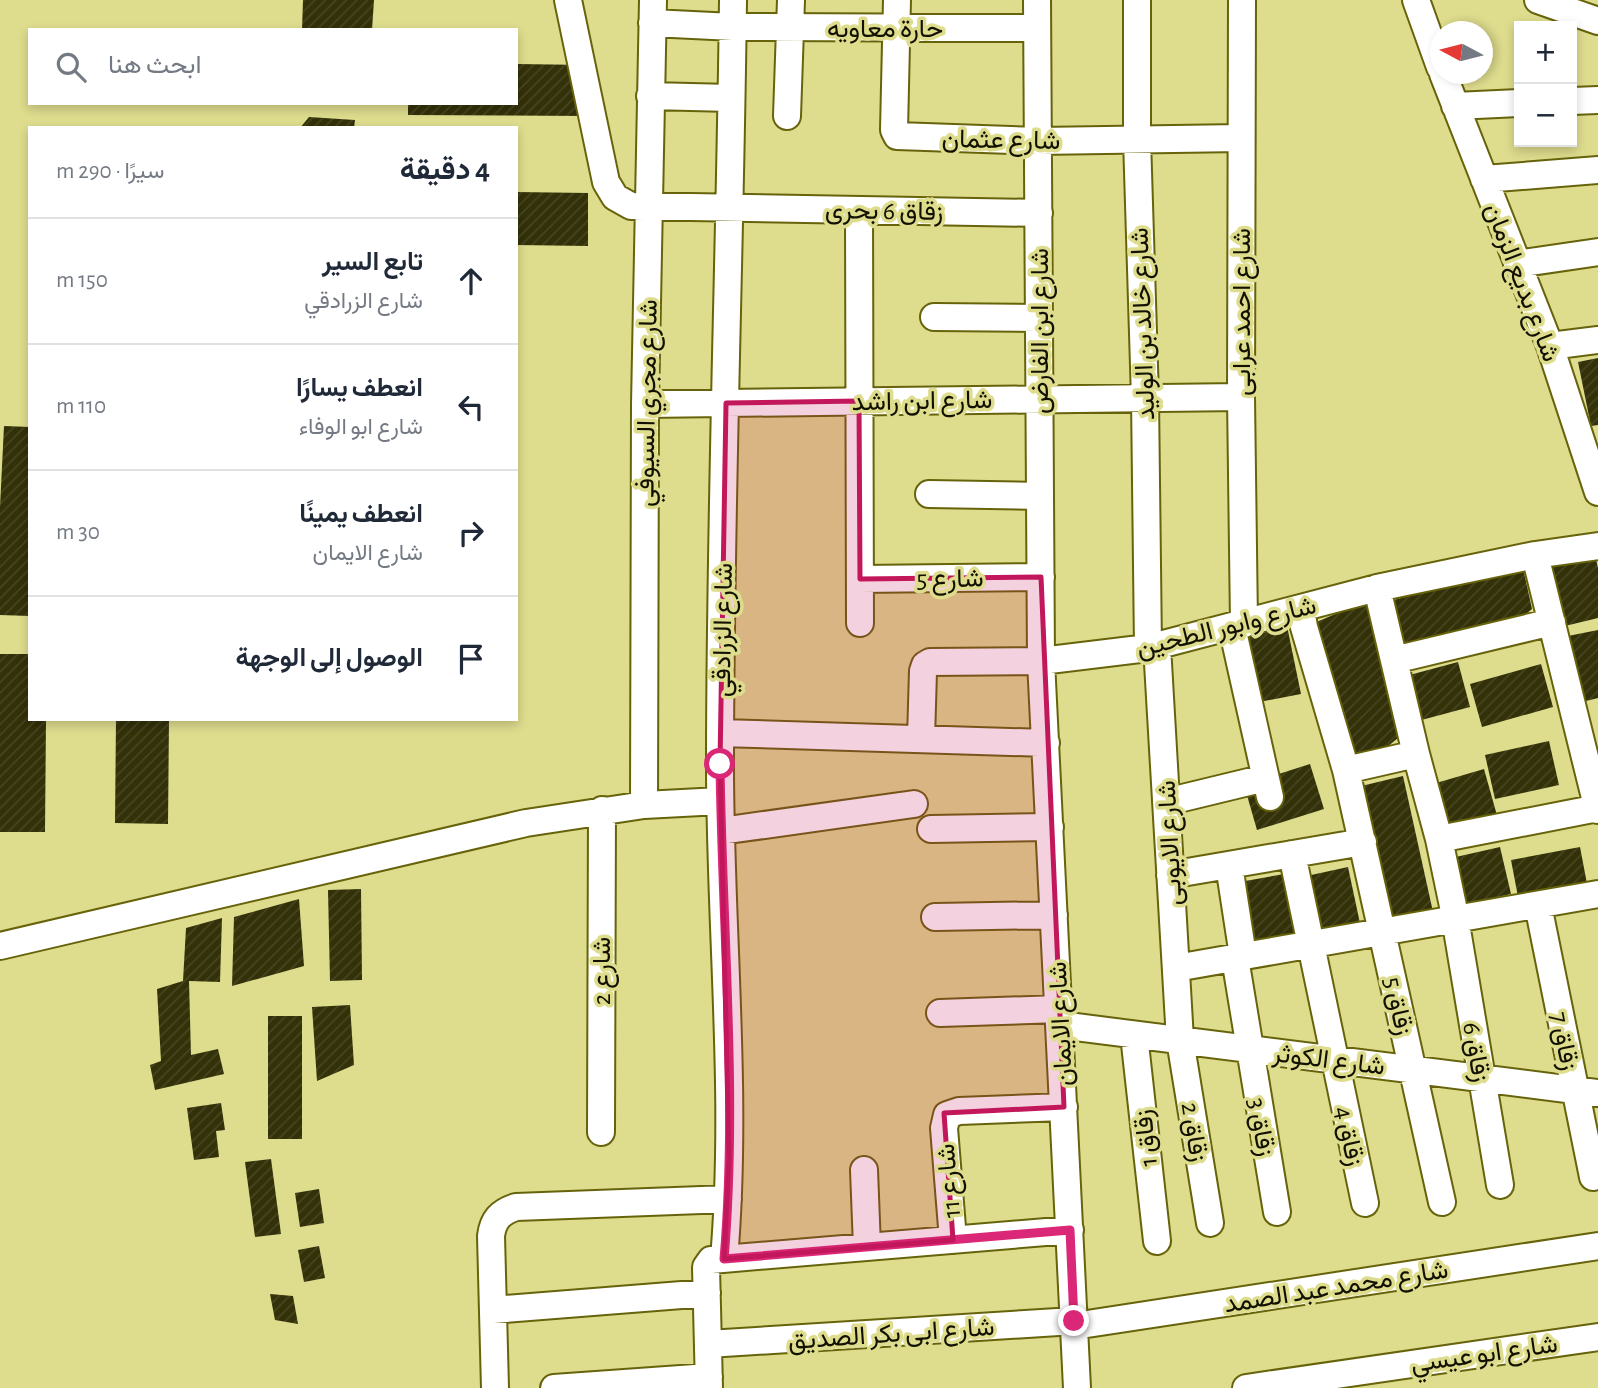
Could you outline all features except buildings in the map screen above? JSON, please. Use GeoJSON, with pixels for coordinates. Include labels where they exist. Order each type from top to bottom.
{"type":"FeatureCollection","features":[{"type":"Feature","properties":{"kind":"street","name":"زقاق 6 بحرى"},"geometry":{"type":"LineString","coordinates":[[568,0],[606,182],[615,197],[631,206],[1039,213]]}},
{"type":"Feature","properties":{"kind":"street","name":"شارع الزرادقي"},"geometry":{"type":"LineString","coordinates":[[709,1383],[706,1267],[717,1260],[728,1199],[729,1116],[720,733],[733,0]]}},
{"type":"Feature","properties":{"kind":"street"},"geometry":{"type":"LineString","coordinates":[[788,116],[791,0]]}},
{"type":"Feature","properties":{"kind":"street","name":"شارع عثمان"},"geometry":{"type":"LineString","coordinates":[[897,0],[894,130],[897,136],[1038,141],[1241,138]]}},
{"type":"Feature","properties":{"kind":"street","name":"شارع ابن الفارض"},"geometry":{"type":"LineString","coordinates":[[1037,0],[1041,661]]}},
{"type":"Feature","properties":{"kind":"street","name":"شارع خالد بن الوليد"},"geometry":{"type":"LineString","coordinates":[[1137,0],[1137,139],[1152,647]]}},
{"type":"Feature","properties":{"kind":"street","name":"شارع احمد عرابى"},"geometry":{"type":"LineString","coordinates":[[1166,802],[1268,787],[1238,626],[1241,0]]}},
{"type":"Feature","properties":{"kind":"street"},"geometry":{"type":"LineString","coordinates":[[1416,0],[1430,39]]}},
{"type":"Feature","properties":{"kind":"street"},"geometry":{"type":"LineString","coordinates":[[1425,25],[1433,0]]}},
{"type":"Feature","properties":{"kind":"street"},"geometry":{"type":"LineString","coordinates":[[1538,0],[1598,20]]}},
{"type":"Feature","properties":{"kind":"street","name":"شارع مجري السيوفي"},"geometry":{"type":"LineString","coordinates":[[644,805],[645,404],[652,11]]}},
{"type":"Feature","properties":{"kind":"street","name":"حارة معاويه"},"geometry":{"type":"LineString","coordinates":[[652,11],[733,27],[1037,28]]}},
{"type":"Feature","properties":{"kind":"street","name":"شارع بديع الزمان"},"geometry":{"type":"LineString","coordinates":[[1447,84],[1549,346],[1588,432],[1598,492]]}},
{"type":"Feature","properties":{"kind":"street"},"geometry":{"type":"LineString","coordinates":[[650,96],[731,98]]}},
{"type":"Feature","properties":{"kind":"street"},"geometry":{"type":"LineString","coordinates":[[1577,101],[1598,100]]}},
{"type":"Feature","properties":{"kind":"street"},"geometry":{"type":"LineString","coordinates":[[1455,106],[1514,103]]}},
{"type":"Feature","properties":{"kind":"street"},"geometry":{"type":"LineString","coordinates":[[1484,179],[1598,170]]}},
{"type":"Feature","properties":{"kind":"street"},"geometry":{"type":"LineString","coordinates":[[859,210],[860,623]]}},
{"type":"Feature","properties":{"kind":"street"},"geometry":{"type":"LineString","coordinates":[[1517,264],[1598,252]]}},
{"type":"Feature","properties":{"kind":"street"},"geometry":{"type":"LineString","coordinates":[[934,317],[1039,318]]}},
{"type":"Feature","properties":{"kind":"street"},"geometry":{"type":"LineString","coordinates":[[1549,346],[1598,340]]}},
{"type":"Feature","properties":{"kind":"street","name":"شارع ابن راشد"},"geometry":{"type":"LineString","coordinates":[[645,404],[1241,397]]}},
{"type":"Feature","properties":{"kind":"street"},"geometry":{"type":"LineString","coordinates":[[929,494],[1040,496]]}},
{"type":"Feature","properties":{"kind":"street","name":"شارع وابور الطحين"},"geometry":{"type":"LineString","coordinates":[[921,739],[923,671],[925,665],[930,662],[1041,661],[1152,647],[1377,587],[1598,545]]}},
{"type":"Feature","properties":{"kind":"street"},"geometry":{"type":"LineString","coordinates":[[1439,839],[1598,809],[1587,718],[1552,622],[1535,555]]}},
{"type":"Feature","properties":{"kind":"street","name":"شارع 5"},"geometry":{"type":"LineString","coordinates":[[860,579],[1041,577]]}},
{"type":"Feature","properties":{"kind":"street","name":"زقاق 6"},"geometry":{"type":"LineString","coordinates":[[1377,587],[1439,839],[1500,1185]]}},
{"type":"Feature","properties":{"kind":"street","name":"زقاق 5"},"geometry":{"type":"LineString","coordinates":[[1301,609],[1363,842],[1441,1202]]}},
{"type":"Feature","properties":{"kind":"street"},"geometry":{"type":"LineString","coordinates":[[1394,660],[1552,622]]}},
{"type":"Feature","properties":{"kind":"street","name":"شارع الايوبى"},"geometry":{"type":"LineString","coordinates":[[1152,647],[1166,802],[1180,1040]]}},
{"type":"Feature","properties":{"kind":"street","name":"شارع الايمان"},"geometry":{"type":"LineString","coordinates":[[1041,661],[1077,1388]]}},
{"type":"Feature","properties":{"kind":"street"},"geometry":{"type":"LineString","coordinates":[[720,733],[1046,743]]}},
{"type":"Feature","properties":{"kind":"street"},"geometry":{"type":"LineString","coordinates":[[1346,770],[1416,754]]}},
{"type":"Feature","properties":{"kind":"street"},"geometry":{"type":"LineString","coordinates":[[0,946],[527,823],[602,810],[720,800]]}},
{"type":"Feature","properties":{"kind":"street"},"geometry":{"type":"LineString","coordinates":[[721,831],[914,804]]}},
{"type":"Feature","properties":{"kind":"street","name":"شارع 2"},"geometry":{"type":"LineString","coordinates":[[601,1132],[602,810]]}},
{"type":"Feature","properties":{"kind":"street"},"geometry":{"type":"LineString","coordinates":[[931,829],[1050,827]]}},
{"type":"Feature","properties":{"kind":"street"},"geometry":{"type":"LineString","coordinates":[[1171,875],[1363,842]]}},
{"type":"Feature","properties":{"kind":"street","name":"زقاق 4"},"geometry":{"type":"LineString","coordinates":[[1292,854],[1365,1203]]}},
{"type":"Feature","properties":{"kind":"street","name":"زقاق 3"},"geometry":{"type":"LineString","coordinates":[[1229,865],[1249,1049],[1277,1212]]}},
{"type":"Feature","properties":{"kind":"street"},"geometry":{"type":"LineString","coordinates":[[1176,968],[1598,894]]}},
{"type":"Feature","properties":{"kind":"street","name":"زقاق 7"},"geometry":{"type":"LineString","coordinates":[[1538,905],[1586,1092],[1593,1177]]}},
{"type":"Feature","properties":{"kind":"street"},"geometry":{"type":"LineString","coordinates":[[935,917],[1054,915]]}},
{"type":"Feature","properties":{"kind":"street","name":"شارع الكوثر"},"geometry":{"type":"LineString","coordinates":[[940,1013],[1060,1017],[1134,1035],[1586,1092]]}},
{"type":"Feature","properties":{"kind":"street","name":"زقاق 1"},"geometry":{"type":"LineString","coordinates":[[1134,1035],[1157,1241]]}},
{"type":"Feature","properties":{"kind":"street","name":"زقاق 2"},"geometry":{"type":"LineString","coordinates":[[1180,1040],[1210,1223]]}},
{"type":"Feature","properties":{"kind":"street","name":"شارع 11"},"geometry":{"type":"LineString","coordinates":[[953,1240],[944,1128],[947,1115],[959,1111],[1064,1107]]}},
{"type":"Feature","properties":{"kind":"street"},"geometry":{"type":"LineString","coordinates":[[864,1170],[867,1247]]}},
{"type":"Feature","properties":{"kind":"street"},"geometry":{"type":"LineString","coordinates":[[495,1388],[492,1226],[497,1217],[506,1210],[516,1208],[728,1199]]}},
{"type":"Feature","properties":{"kind":"street"},"geometry":{"type":"LineString","coordinates":[[717,1260],[1070,1230]]}},
{"type":"Feature","properties":{"kind":"street","name":"شارع محمد عبد الصمد"},"geometry":{"type":"LineString","coordinates":[[1074,1323],[1598,1246]]}},
{"type":"Feature","properties":{"kind":"street"},"geometry":{"type":"LineString","coordinates":[[493,1310],[707,1293]]}},
{"type":"Feature","properties":{"kind":"street","name":"شارع ابى بكر الصديق"},"geometry":{"type":"LineString","coordinates":[[708,1344],[1074,1323]]}},
{"type":"Feature","properties":{"kind":"street","name":"شارع ابو عيسي"},"geometry":{"type":"LineString","coordinates":[[1245,1388],[1598,1337]]}},
{"type":"Feature","properties":{"kind":"street"},"geometry":{"type":"LineString","coordinates":[[554,1388],[709,1383]]}},
{"type":"Feature","properties":{"kind":"highlighted area"},"geometry":{"type":"Polygon","coordinates":[[[859,401],[860,579],[1041,577],[1064,1107],[944,1113],[953,1240],[724,1259],[729,1157],[720,764],[726,403],[859,401]]]}},
{"type":"Feature","properties":{"kind":"route"},"geometry":{"type":"LineString","coordinates":[[720,764],[729,1116],[724,1259],[1070,1230],[1074,1321]]}}]}
